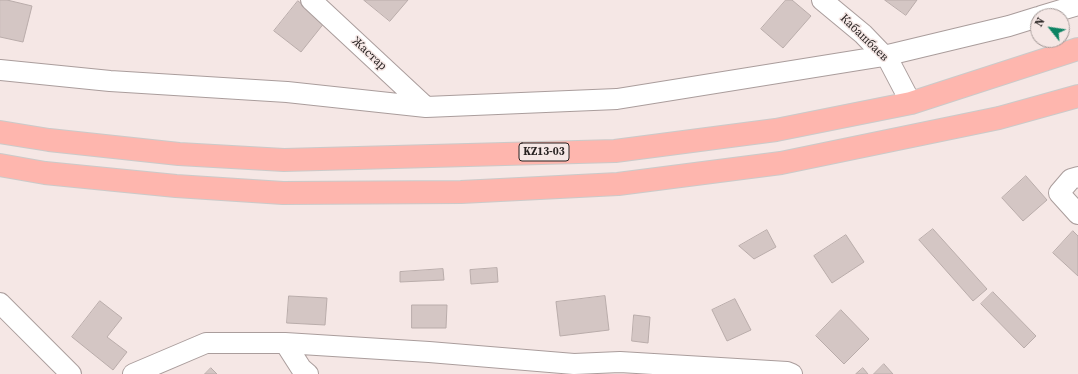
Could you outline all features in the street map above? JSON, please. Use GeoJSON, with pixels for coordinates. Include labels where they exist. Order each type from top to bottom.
{"type":"FeatureCollection","features":[{"type":"Feature","properties":{"kind":"highway","name":"KZ13-03"},"geometry":{"type":"LineString","coordinates":[[0,132],[49,140],[156,151],[284,160],[615,151],[776,130],[911,103],[1078,49]]}},
{"type":"Feature","properties":{"kind":"highway"},"geometry":{"type":"LineString","coordinates":[[0,165],[44,173],[161,185],[283,193],[462,192],[618,184],[782,163],[1000,118],[1078,96]]}},
{"type":"Feature","properties":{"kind":"street","name":"Жастар"},"geometry":{"type":"LineString","coordinates":[[311,0],[426,107]]}},
{"type":"Feature","properties":{"kind":"street","name":"Кабашбаев"},"geometry":{"type":"LineString","coordinates":[[822,0],[863,34],[890,61],[911,103]]}},
{"type":"Feature","properties":{"kind":"street"},"geometry":{"type":"LineString","coordinates":[[1068,8],[1078,5]]}},
{"type":"Feature","properties":{"kind":"street"},"geometry":{"type":"LineString","coordinates":[[0,70],[118,81],[287,92],[426,107],[617,99],[884,56],[1009,26],[1030,19]]}},
{"type":"Feature","properties":{"kind":"street"},"geometry":{"type":"LineString","coordinates":[[1078,177],[1071,179],[1059,193],[1078,214]]}},
{"type":"Feature","properties":{"kind":"street"},"geometry":{"type":"LineString","coordinates":[[0,303],[71,374]]}},
{"type":"Feature","properties":{"kind":"street"},"geometry":{"type":"LineString","coordinates":[[133,374],[206,343],[285,343],[429,352],[577,369],[620,362],[790,373]]}},
{"type":"Feature","properties":{"kind":"street"},"geometry":{"type":"LineString","coordinates":[[285,343],[301,368],[308,374]]}},
{"type":"Feature","properties":{"kind":"building"},"geometry":{"type":"Polygon","coordinates":[[[0,0],[7,0],[32,6],[23,42],[0,37],[0,0]]]}},
{"type":"Feature","properties":{"kind":"building"},"geometry":{"type":"Polygon","coordinates":[[[364,0],[408,0],[390,21],[364,0]]]}},
{"type":"Feature","properties":{"kind":"building"},"geometry":{"type":"Polygon","coordinates":[[[786,0],[792,0],[811,16],[783,48],[761,29],[786,0]]]}},
{"type":"Feature","properties":{"kind":"building"},"geometry":{"type":"Polygon","coordinates":[[[885,0],[917,0],[906,15],[885,0]]]}},
{"type":"Feature","properties":{"kind":"building"},"geometry":{"type":"Polygon","coordinates":[[[298,1],[325,22],[301,52],[274,31],[298,1]]]}},
{"type":"Feature","properties":{"kind":"building"},"geometry":{"type":"Polygon","coordinates":[[[1026,176],[1047,200],[1023,221],[1002,198],[1026,176]]]}},
{"type":"Feature","properties":{"kind":"building"},"geometry":{"type":"Polygon","coordinates":[[[933,229],[987,289],[973,301],[919,240],[933,229]]]}},
{"type":"Feature","properties":{"kind":"building"},"geometry":{"type":"Polygon","coordinates":[[[767,230],[776,247],[754,259],[739,246],[767,230]]]}},
{"type":"Feature","properties":{"kind":"building"},"geometry":{"type":"Polygon","coordinates":[[[1073,231],[1078,236],[1078,276],[1053,253],[1073,231]]]}},
{"type":"Feature","properties":{"kind":"building"},"geometry":{"type":"Polygon","coordinates":[[[846,235],[864,262],[832,283],[814,256],[846,235]]]}},
{"type":"Feature","properties":{"kind":"building"},"geometry":{"type":"Polygon","coordinates":[[[497,268],[498,282],[471,284],[470,270],[497,268]]]}},
{"type":"Feature","properties":{"kind":"building"},"geometry":{"type":"Polygon","coordinates":[[[443,269],[444,280],[400,282],[400,272],[443,269]]]}},
{"type":"Feature","properties":{"kind":"building"},"geometry":{"type":"Polygon","coordinates":[[[993,292],[1036,336],[1024,348],[981,304],[993,292]]]}},
{"type":"Feature","properties":{"kind":"building"},"geometry":{"type":"Polygon","coordinates":[[[289,296],[327,298],[325,325],[287,323],[289,296]]]}},
{"type":"Feature","properties":{"kind":"building"},"geometry":{"type":"Polygon","coordinates":[[[605,296],[609,330],[560,336],[556,302],[605,296]]]}},
{"type":"Feature","properties":{"kind":"building"},"geometry":{"type":"Polygon","coordinates":[[[735,299],[751,330],[727,341],[712,310],[735,299]]]}},
{"type":"Feature","properties":{"kind":"building"},"geometry":{"type":"Polygon","coordinates":[[[100,301],[122,318],[107,337],[127,352],[113,370],[72,337],[100,301]]]}},
{"type":"Feature","properties":{"kind":"building"},"geometry":{"type":"Polygon","coordinates":[[[412,305],[447,305],[446,328],[412,328],[412,305]]]}},
{"type":"Feature","properties":{"kind":"building"},"geometry":{"type":"Polygon","coordinates":[[[841,310],[869,339],[844,364],[816,336],[841,310]]]}},
{"type":"Feature","properties":{"kind":"building"},"geometry":{"type":"Polygon","coordinates":[[[634,315],[650,317],[648,343],[632,341],[634,315]]]}},
{"type":"Feature","properties":{"kind":"building"},"geometry":{"type":"Polygon","coordinates":[[[884,364],[893,374],[874,374],[884,364]]]}},
{"type":"Feature","properties":{"kind":"building"},"geometry":{"type":"Polygon","coordinates":[[[211,368],[217,374],[205,374],[211,368]]]}},
{"type":"Feature","properties":{"kind":"building"},"geometry":{"type":"Polygon","coordinates":[[[863,368],[868,374],[856,374],[863,368]]]}}]}
